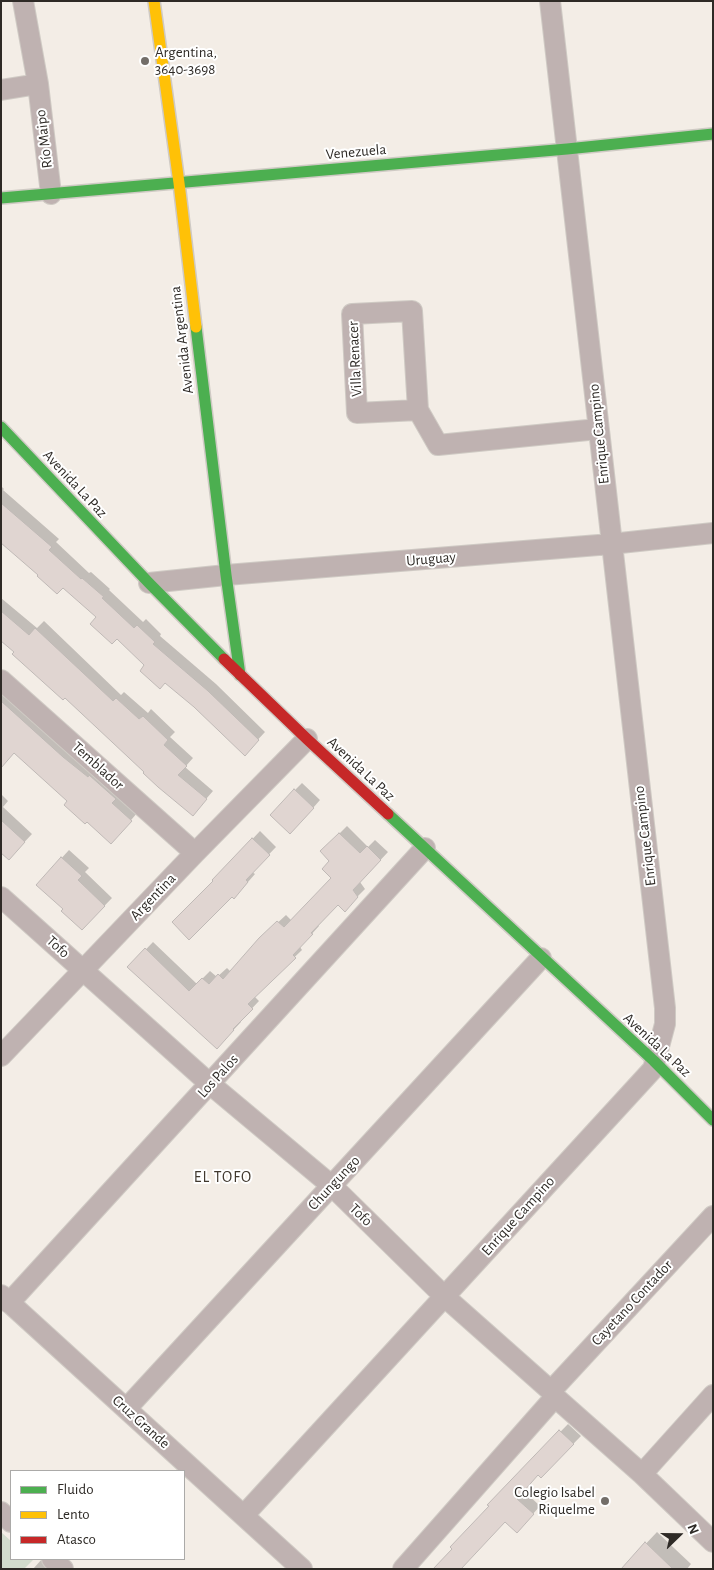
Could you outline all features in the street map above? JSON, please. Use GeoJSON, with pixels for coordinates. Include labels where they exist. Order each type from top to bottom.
{"type":"FeatureCollection","features":[{"type":"Feature","properties":{"kind":"street","name":"Río Maipo"},"geometry":{"type":"LineString","coordinates":[[23,1],[38,84],[51,194]]}},
{"type":"Feature","properties":{"kind":"street","name":"Avenida Argentina"},"geometry":{"type":"LineString","coordinates":[[154,1],[179,183],[226,575],[240,675]]}},
{"type":"Feature","properties":{"kind":"street","name":"Enrique Campino"},"geometry":{"type":"LineString","coordinates":[[244,1515],[653,1068],[665,1024],[665,1008],[550,1]]}},
{"type":"Feature","properties":{"kind":"street"},"geometry":{"type":"LineString","coordinates":[[1,90],[38,84]]}},
{"type":"Feature","properties":{"kind":"street","name":"Venezuela"},"geometry":{"type":"LineString","coordinates":[[1,198],[566,149],[713,134]]}},
{"type":"Feature","properties":{"kind":"street","name":"Villa Renacer"},"geometry":{"type":"LineString","coordinates":[[418,410],[358,413],[352,314],[412,311],[418,410],[438,445],[598,429]]}},
{"type":"Feature","properties":{"kind":"street","name":"Avenida La Paz"},"geometry":{"type":"LineString","coordinates":[[1,427],[149,583],[240,675],[541,958],[654,1061],[713,1120]]}},
{"type":"Feature","properties":{"kind":"street","name":"Uruguay"},"geometry":{"type":"LineString","coordinates":[[149,583],[713,534]]}},
{"type":"Feature","properties":{"kind":"street","name":"Temblador"},"geometry":{"type":"LineString","coordinates":[[1,680],[195,853]]}},
{"type":"Feature","properties":{"kind":"street","name":"Argentina"},"geometry":{"type":"LineString","coordinates":[[1,1056],[307,739]]}},
{"type":"Feature","properties":{"kind":"street","name":"Los Palos"},"geometry":{"type":"LineString","coordinates":[[5,1299],[210,1084],[425,848]]}},
{"type":"Feature","properties":{"kind":"street","name":"Tofo"},"geometry":{"type":"LineString","coordinates":[[1,897],[210,1084],[332,1186],[445,1296],[642,1474],[713,1542]]}},
{"type":"Feature","properties":{"kind":"street","name":"Chungungo"},"geometry":{"type":"LineString","coordinates":[[126,1409],[541,958]]}},
{"type":"Feature","properties":{"kind":"street","name":"Cayetano Contador"},"geometry":{"type":"LineString","coordinates":[[402,1569],[553,1394],[713,1216]]}},
{"type":"Feature","properties":{"kind":"street","name":"Cruz Grande"},"geometry":{"type":"LineString","coordinates":[[5,1299],[302,1569]]}},
{"type":"Feature","properties":{"kind":"street"},"geometry":{"type":"LineString","coordinates":[[642,1474],[713,1395]]}},
{"type":"Feature","properties":{"kind":"street"},"geometry":{"type":"LineString","coordinates":[[1,1512],[10,1521]]}},
{"type":"Feature","properties":{"kind":"street"},"geometry":{"type":"LineString","coordinates":[[53,1560],[63,1569]]}},
{"type":"Feature","properties":{"kind":"green space"},"geometry":{"type":"Polygon","coordinates":[[[1,1532],[10,1540],[10,1560],[33,1560],[24,1569],[1,1569],[1,1532]]]}},
{"type":"Feature","properties":{"kind":"building"},"geometry":{"type":"Polygon","coordinates":[[[1,503],[52,547],[49,550],[104,597],[102,598],[134,628],[137,625],[155,642],[153,644],[208,691],[259,740],[245,756],[194,707],[165,683],[160,689],[140,671],[144,665],[117,639],[112,644],[90,624],[96,617],[63,588],[57,594],[1,543],[1,503]]]}},
{"type":"Feature","properties":{"kind":"building"},"geometry":{"type":"Polygon","coordinates":[[[1,611],[29,635],[35,628],[113,701],[116,698],[139,719],[143,716],[168,740],[164,745],[187,766],[178,775],[207,799],[193,816],[158,787],[65,698],[63,700],[12,654],[14,652],[1,641],[1,611]]]}},
{"type":"Feature","properties":{"kind":"building"},"geometry":{"type":"Polygon","coordinates":[[[1,701],[63,757],[88,777],[89,775],[116,799],[112,803],[132,821],[111,844],[87,822],[85,824],[64,805],[67,801],[14,753],[1,768],[1,701]]]}},
{"type":"Feature","properties":{"kind":"building"},"geometry":{"type":"Polygon","coordinates":[[[294,789],[314,808],[290,834],[270,815],[294,789]]]}},
{"type":"Feature","properties":{"kind":"building"},"geometry":{"type":"Polygon","coordinates":[[[1,820],[25,842],[9,860],[1,853],[1,820]]]}},
{"type":"Feature","properties":{"kind":"building"},"geometry":{"type":"Polygon","coordinates":[[[339,833],[360,853],[367,846],[381,860],[353,890],[358,897],[345,912],[338,905],[311,933],[313,934],[293,955],[296,958],[248,1004],[253,1009],[217,1049],[127,967],[145,948],[189,991],[202,978],[209,984],[218,974],[223,979],[259,938],[277,921],[284,927],[331,878],[322,869],[329,861],[320,851],[339,833]]]}},
{"type":"Feature","properties":{"kind":"building"},"geometry":{"type":"Polygon","coordinates":[[[252,838],[270,855],[246,880],[248,882],[234,899],[232,897],[189,940],[172,922],[252,838]]]}},
{"type":"Feature","properties":{"kind":"building"},"geometry":{"type":"Polygon","coordinates":[[[61,857],[82,876],[78,880],[105,906],[82,930],[61,911],[63,909],[36,885],[61,857]]]}},
{"type":"Feature","properties":{"kind":"building"},"geometry":{"type":"Polygon","coordinates":[[[559,1430],[574,1444],[541,1478],[538,1475],[517,1499],[534,1514],[517,1533],[505,1522],[461,1569],[433,1569],[452,1549],[450,1547],[489,1506],[487,1505],[559,1430]]]}},
{"type":"Feature","properties":{"kind":"building"},"geometry":{"type":"Polygon","coordinates":[[[645,1542],[673,1569],[621,1569],[645,1542]]]}},
{"type":"Feature","properties":{"kind":"traffic: fast"},"geometry":{"type":"LineString","coordinates":[[1,198],[567,149],[713,134]]}},
{"type":"Feature","properties":{"kind":"traffic: fast"},"geometry":{"type":"LineString","coordinates":[[196,327],[240,675]]}},
{"type":"Feature","properties":{"kind":"traffic: fast"},"geometry":{"type":"LineString","coordinates":[[1,427],[224,659]]}},
{"type":"Feature","properties":{"kind":"traffic: fast"},"geometry":{"type":"LineString","coordinates":[[388,814],[654,1061],[713,1120]]}},
{"type":"Feature","properties":{"kind":"traffic: slow"},"geometry":{"type":"LineString","coordinates":[[154,1],[179,183],[196,327]]}},
{"type":"Feature","properties":{"kind":"traffic: jam"},"geometry":{"type":"LineString","coordinates":[[224,659],[388,814]]}},
{"type":"Feature","properties":{"kind":"place","name":"Argentina, 3640-3698"},"geometry":{"type":"Point","coordinates":[145,61]}},
{"type":"Feature","properties":{"kind":"place","name":"Colegio Isabel Riquelme"},"geometry":{"type":"Point","coordinates":[605,1501]}},
{"type":"Feature","properties":{"kind":"district","name":"EL TOFO"},"geometry":{"type":"Point","coordinates":[223,1177]}}]}
